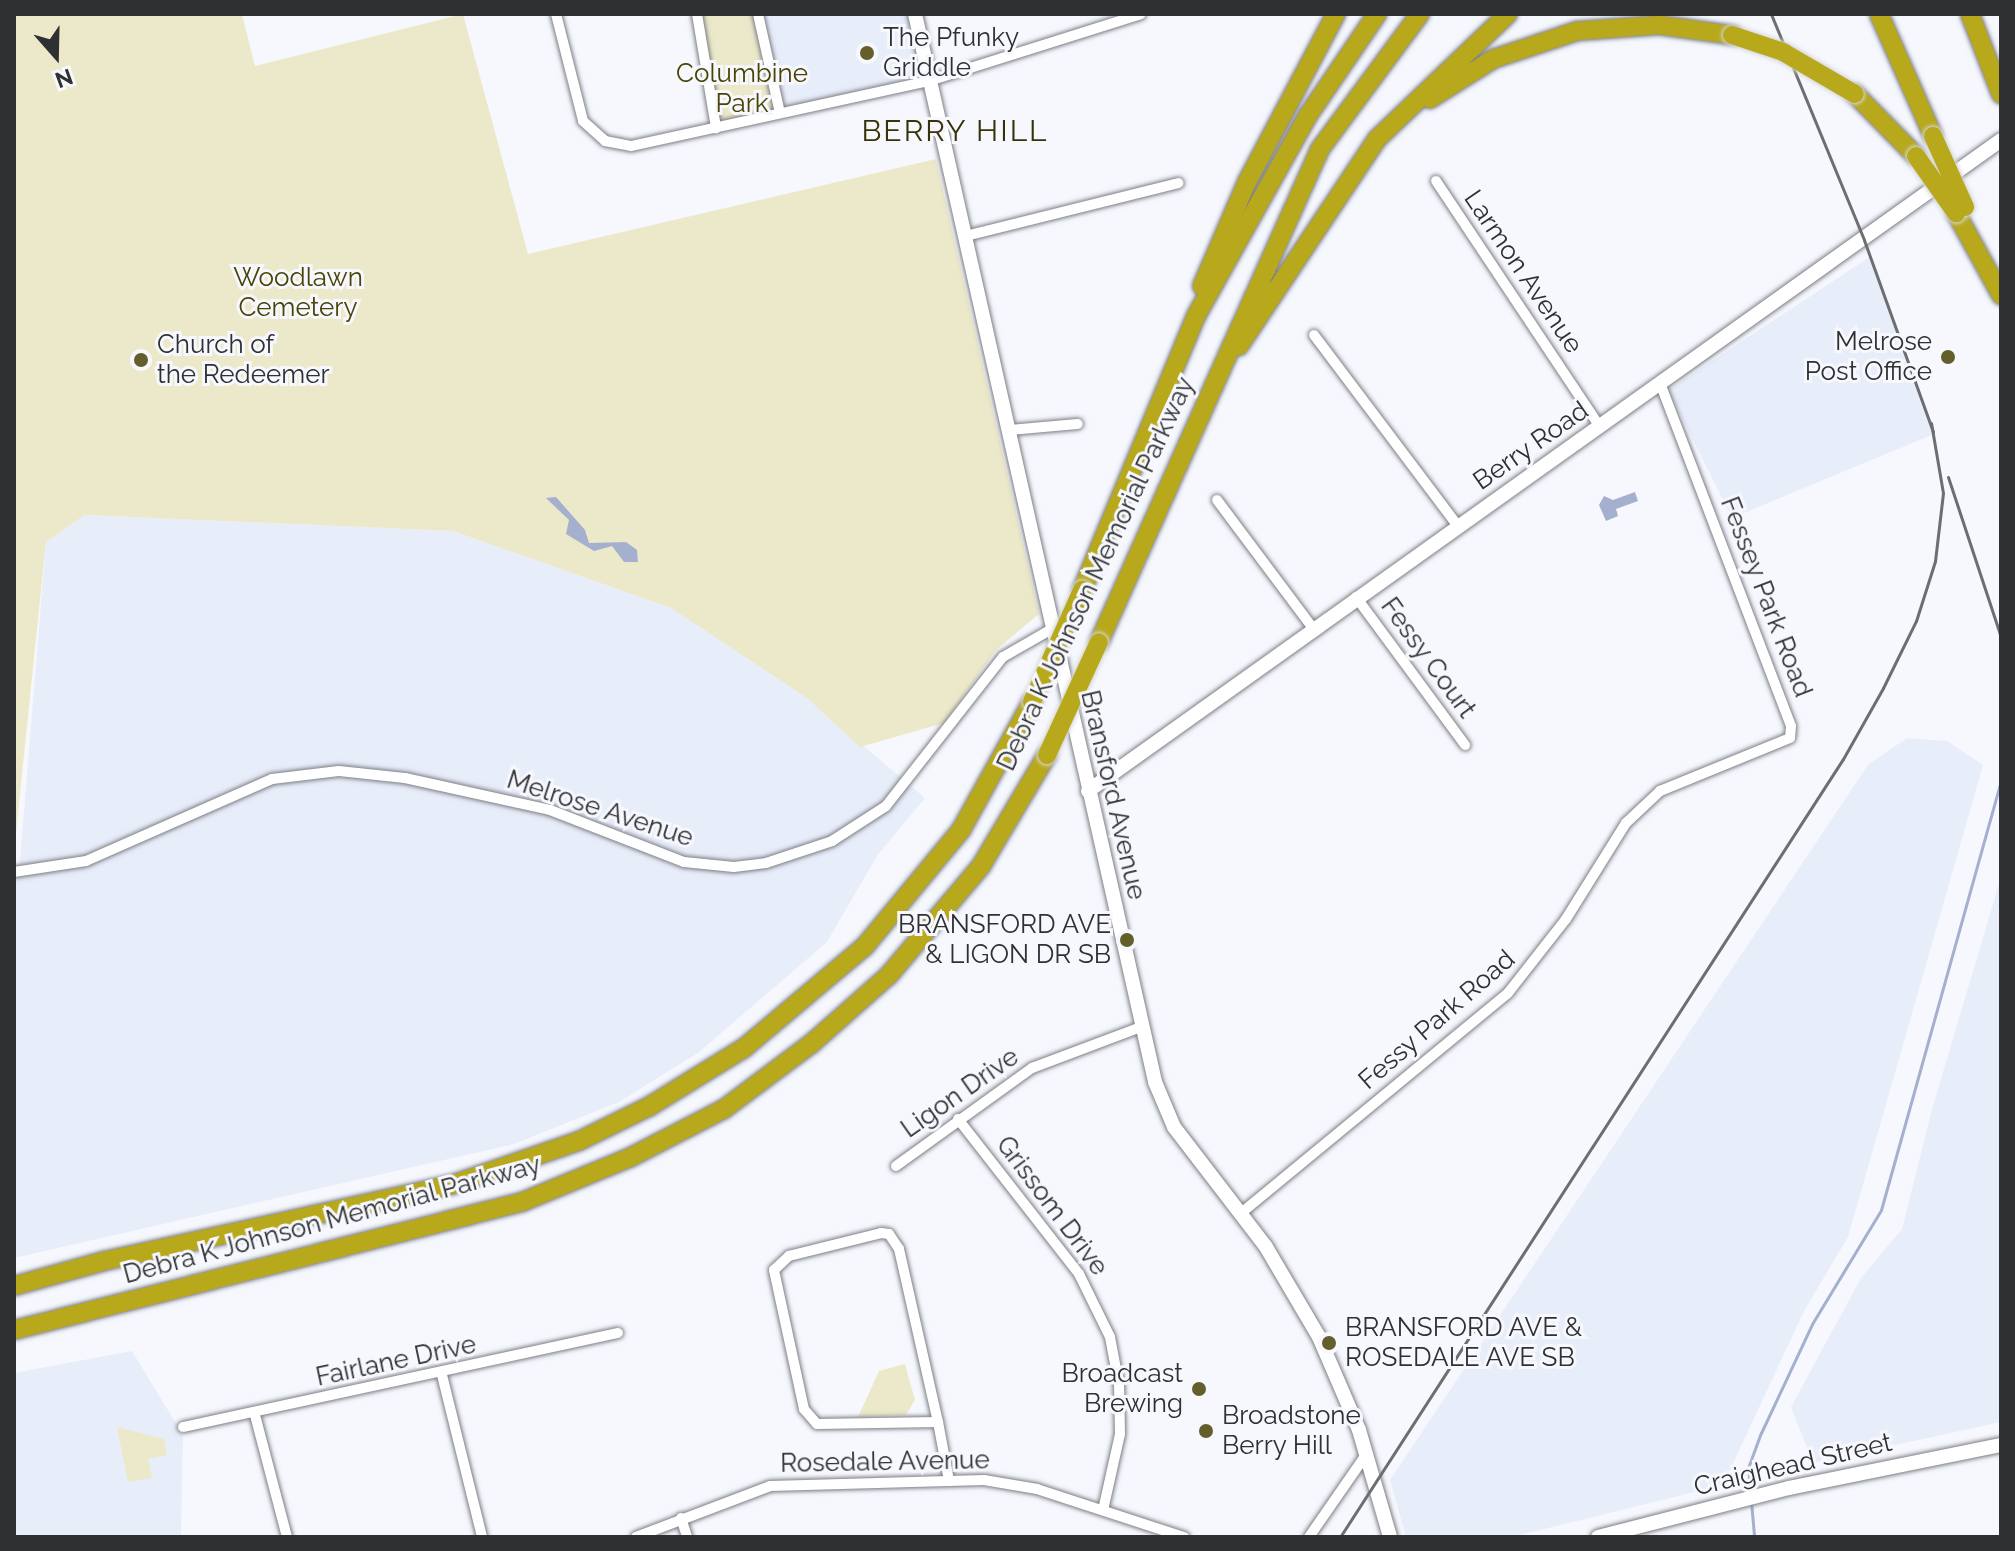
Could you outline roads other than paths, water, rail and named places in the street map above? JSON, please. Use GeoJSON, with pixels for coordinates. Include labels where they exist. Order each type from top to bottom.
{"type":"FeatureCollection","features":[{"type":"Feature","properties":{"kind":"highway"},"geometry":{"type":"LineString","coordinates":[[1196,316],[1203,283],[1247,182],[1336,14]]}},
{"type":"Feature","properties":{"kind":"highway","name":"Debra K Johnson Memorial Parkway"},"geometry":{"type":"LineString","coordinates":[[14,1286],[118,1258],[454,1184],[579,1141],[650,1106],[755,1040],[865,946],[961,830],[1032,702],[1196,316],[1307,117],[1377,14]]}},
{"type":"Feature","properties":{"kind":"highway","name":"Debra K Johnson Memorial Parkway"},"geometry":{"type":"LineString","coordinates":[[14,1330],[522,1202],[631,1157],[724,1109],[811,1044],[889,975],[981,866],[1047,755],[1203,402],[1320,149],[1420,14]]}},
{"type":"Feature","properties":{"kind":"highway"},"geometry":{"type":"LineString","coordinates":[[1203,402],[1339,191],[1402,113],[1508,14]]}},
{"type":"Feature","properties":{"kind":"highway"},"geometry":{"type":"LineString","coordinates":[[1879,14],[1933,136],[1961,210],[1998,288]]}},
{"type":"Feature","properties":{"kind":"highway"},"geometry":{"type":"LineString","coordinates":[[1970,14],[2000,91]]}},
{"type":"Feature","properties":{"kind":"highway"},"geometry":{"type":"LineString","coordinates":[[1371,151],[1453,82],[1541,40],[1599,27],[1646,24],[1732,35],[1783,52],[1855,94],[1916,156],[1961,210]]}},
{"type":"Feature","properties":{"kind":"main road","name":"Bransford Avenue"},"geometry":{"type":"LineString","coordinates":[[915,14],[1141,1027],[1174,1127],[1240,1214],[1319,1337],[1365,1456],[1390,1537]]}},
{"type":"Feature","properties":{"kind":"main road","name":"Berry Road"},"geometry":{"type":"LineString","coordinates":[[1088,791],[1312,627],[1661,386],[2001,140]]}},
{"type":"Feature","properties":{"kind":"main road","name":"Craighead Street"},"geometry":{"type":"LineString","coordinates":[[1598,1537],[1780,1490],[2001,1445]]}},
{"type":"Feature","properties":{"kind":"street"},"geometry":{"type":"LineString","coordinates":[[556,14],[575,100],[596,136],[631,146],[929,81],[1141,14]]}},
{"type":"Feature","properties":{"kind":"street"},"geometry":{"type":"LineString","coordinates":[[697,14],[716,128]]}},
{"type":"Feature","properties":{"kind":"street"},"geometry":{"type":"LineString","coordinates":[[758,14],[780,113]]}},
{"type":"Feature","properties":{"kind":"street","name":"Larmon Avenue"},"geometry":{"type":"LineString","coordinates":[[1436,181],[1600,427]]}},
{"type":"Feature","properties":{"kind":"street"},"geometry":{"type":"LineString","coordinates":[[966,236],[1179,183]]}},
{"type":"Feature","properties":{"kind":"street"},"geometry":{"type":"LineString","coordinates":[[1314,335],[1458,526]]}},
{"type":"Feature","properties":{"kind":"street","name":"Fessey Park Road"},"geometry":{"type":"LineString","coordinates":[[1660,791],[1790,738],[1791,726],[1661,386]]}},
{"type":"Feature","properties":{"kind":"street"},"geometry":{"type":"LineString","coordinates":[[1009,430],[1078,424]]}},
{"type":"Feature","properties":{"kind":"street"},"geometry":{"type":"LineString","coordinates":[[1217,500],[1312,627]]}},
{"type":"Feature","properties":{"kind":"street","name":"Fessy Court"},"geometry":{"type":"LineString","coordinates":[[1356,597],[1465,745]]}},
{"type":"Feature","properties":{"kind":"street","name":"Melrose Avenue"},"geometry":{"type":"LineString","coordinates":[[14,872],[86,861],[272,779],[339,771],[405,778],[550,810],[684,862],[734,867],[766,863],[832,841],[886,806],[1003,657],[1050,630]]}},
{"type":"Feature","properties":{"kind":"street","name":"Fessy Park Road"},"geometry":{"type":"LineString","coordinates":[[1240,1214],[1508,993],[1566,919],[1626,823],[1660,791]]}},
{"type":"Feature","properties":{"kind":"street","name":"Ligon Drive"},"geometry":{"type":"LineString","coordinates":[[896,1166],[1032,1068],[1141,1027]]}},
{"type":"Feature","properties":{"kind":"street","name":"Grissom Drive"},"geometry":{"type":"LineString","coordinates":[[958,1119],[1079,1274],[1110,1337],[1120,1422],[1103,1510]]}},
{"type":"Feature","properties":{"kind":"street"},"geometry":{"type":"LineString","coordinates":[[938,1422],[827,1426],[810,1420],[774,1284],[780,1261],[881,1233],[892,1237],[938,1422],[949,1481]]}},
{"type":"Feature","properties":{"kind":"street","name":"Fairlane Drive"},"geometry":{"type":"LineString","coordinates":[[183,1427],[255,1415],[442,1375],[618,1333]]}},
{"type":"Feature","properties":{"kind":"street"},"geometry":{"type":"LineString","coordinates":[[442,1375],[482,1537]]}},
{"type":"Feature","properties":{"kind":"street"},"geometry":{"type":"LineString","coordinates":[[255,1415],[287,1537]]}},
{"type":"Feature","properties":{"kind":"street"},"geometry":{"type":"LineString","coordinates":[[1309,1537],[1365,1456]]}},
{"type":"Feature","properties":{"kind":"street","name":"Rosedale Avenue"},"geometry":{"type":"LineString","coordinates":[[636,1537],[770,1486],[949,1481],[1016,1484],[1184,1537]]}},
{"type":"Feature","properties":{"kind":"street"},"geometry":{"type":"LineString","coordinates":[[681,1518],[687,1537]]}},
{"type":"Feature","properties":{"kind":"water"},"geometry":{"type":"Polygon","coordinates":[[[1635,492],[1638,501],[1616,509],[1618,516],[1606,521],[1599,505],[1604,496],[1613,500],[1635,492]]]}},
{"type":"Feature","properties":{"kind":"water"},"geometry":{"type":"Polygon","coordinates":[[[556,497],[585,530],[589,543],[626,542],[637,550],[638,562],[624,562],[612,546],[594,551],[566,534],[569,520],[546,498],[556,497]]]}},
{"type":"Feature","properties":{"kind":"waterway"},"geometry":{"type":"LineString","coordinates":[[1751,1493],[1748,1468],[1761,1433],[1812,1324],[1881,1210],[2001,781]]}},
{"type":"Feature","properties":{"kind":"waterway"},"geometry":{"type":"LineString","coordinates":[[1751,1501],[1754,1537]]}},
{"type":"Feature","properties":{"kind":"railway"},"geometry":{"type":"LineString","coordinates":[[1771,14],[1864,240],[1933,432]]}},
{"type":"Feature","properties":{"kind":"railway"},"geometry":{"type":"LineString","coordinates":[[1340,1537],[1843,759],[1883,688],[1916,621],[1935,561],[1943,493],[1931,423]]}},
{"type":"Feature","properties":{"kind":"railway"},"geometry":{"type":"LineString","coordinates":[[1948,477],[2001,637]]}},
{"type":"Feature","properties":{"kind":"place","name":"The Pfunky Griddle"},"geometry":{"type":"Point","coordinates":[867,53]}},
{"type":"Feature","properties":{"kind":"place","name":"Melrose Post Office"},"geometry":{"type":"Point","coordinates":[1948,357]}},
{"type":"Feature","properties":{"kind":"place","name":"Church of the Redeemer"},"geometry":{"type":"Point","coordinates":[141,360]}},
{"type":"Feature","properties":{"kind":"place","name":"BRANSFORD AVE & LIGON DR SB"},"geometry":{"type":"Point","coordinates":[1127,940]}},
{"type":"Feature","properties":{"kind":"place","name":"BRANSFORD AVE & ROSEDALE AVE SB"},"geometry":{"type":"Point","coordinates":[1329,1343]}},
{"type":"Feature","properties":{"kind":"place","name":"Broadcast Brewing"},"geometry":{"type":"Point","coordinates":[1199,1389]}},
{"type":"Feature","properties":{"kind":"place","name":"Broadstone Berry Hill"},"geometry":{"type":"Point","coordinates":[1206,1431]}},
{"type":"Feature","properties":{"kind":"district","name":"BERRY HILL"},"geometry":{"type":"Point","coordinates":[955,131]}},
{"type":"Feature","properties":{"kind":"park label","name":"Columbine Park"},"geometry":{"type":"Point","coordinates":[742,89]}},
{"type":"Feature","properties":{"kind":"park label","name":"Woodlawn Cemetery"},"geometry":{"type":"Point","coordinates":[298,293]}}]}
